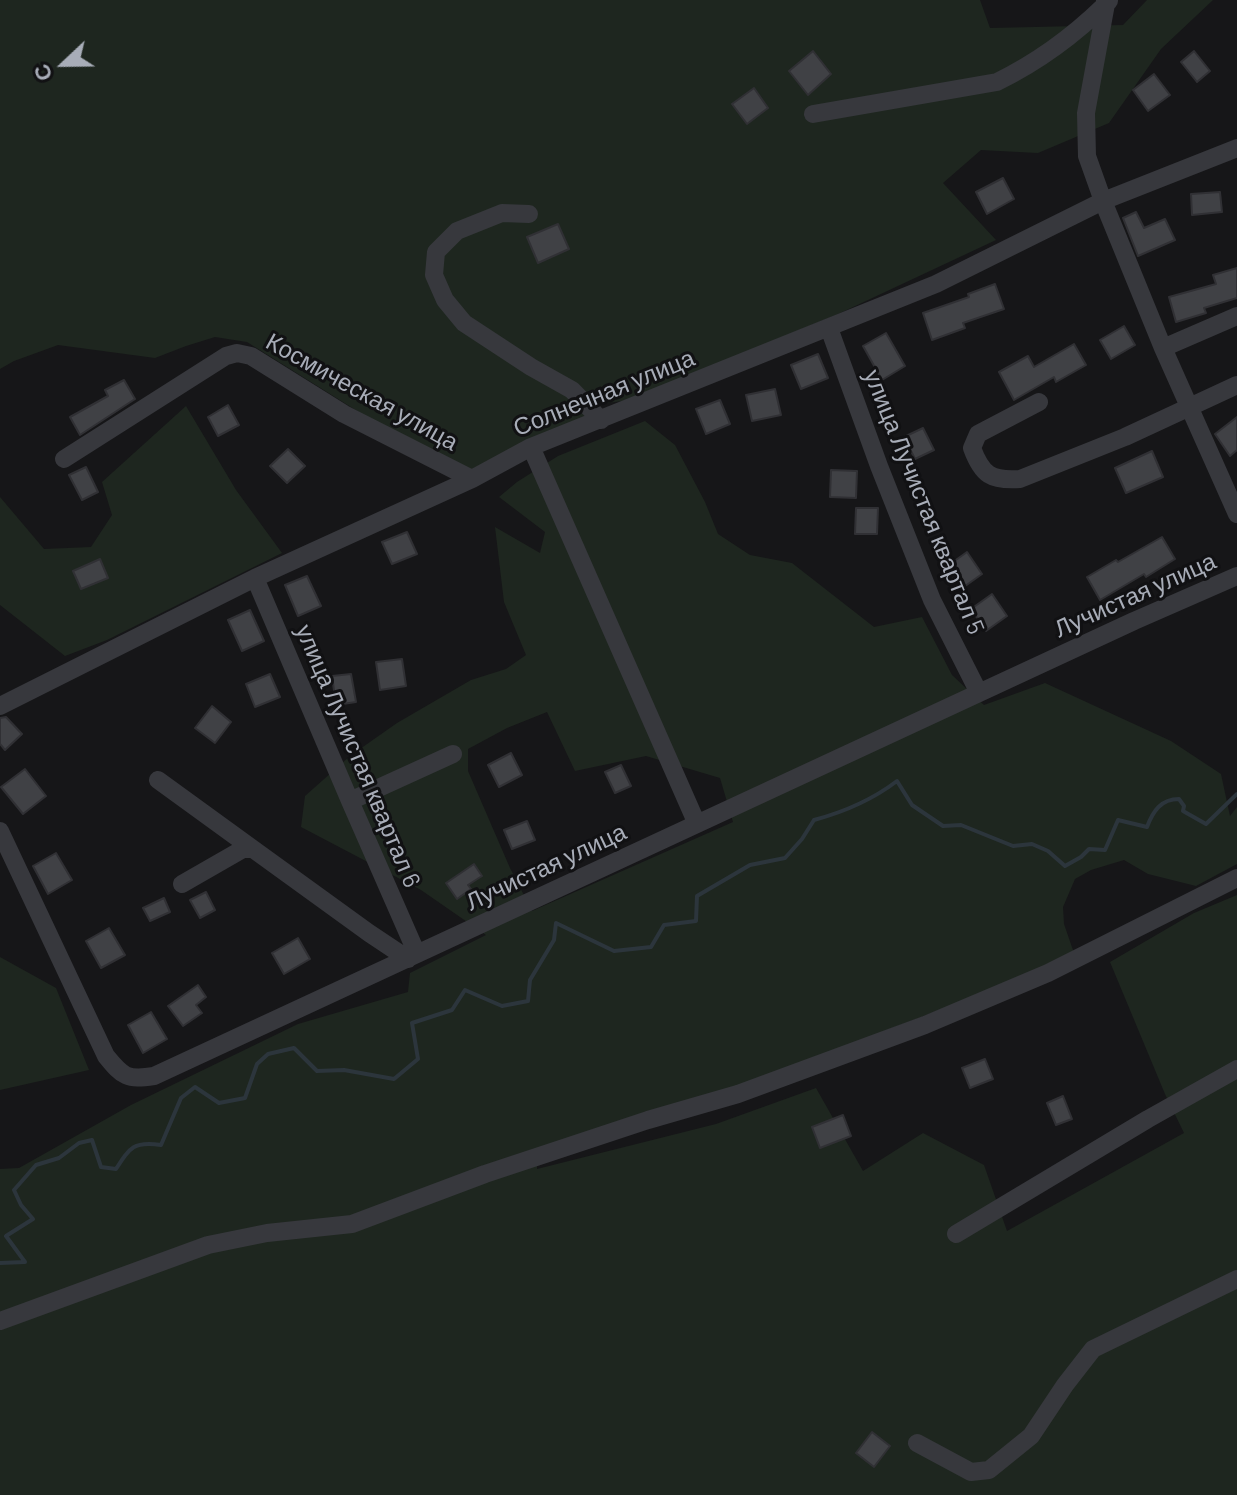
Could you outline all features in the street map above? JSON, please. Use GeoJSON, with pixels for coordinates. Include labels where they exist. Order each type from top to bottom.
{"type":"FeatureCollection","features":[{"type":"Feature","properties":{"kind":"street"},"geometry":{"type":"LineString","coordinates":[[813,114],[997,82],[1021,71],[1051,51],[1107,1]]}},
{"type":"Feature","properties":{"kind":"street"},"geometry":{"type":"LineString","coordinates":[[1107,1],[1086,113],[1087,156],[1163,348],[1237,514]]}},
{"type":"Feature","properties":{"kind":"street","name":"Солнечная улица"},"geometry":{"type":"LineString","coordinates":[[0,706],[255,578],[472,479],[531,447],[936,284],[1103,201],[1237,148]]}},
{"type":"Feature","properties":{"kind":"street"},"geometry":{"type":"LineString","coordinates":[[529,214],[502,213],[457,231],[436,252],[434,275],[445,300],[464,323],[572,390],[601,420]]}},
{"type":"Feature","properties":{"kind":"street"},"geometry":{"type":"LineString","coordinates":[[1163,348],[1237,316]]}},
{"type":"Feature","properties":{"kind":"street","name":"улица Лучистая квартал 5"},"geometry":{"type":"LineString","coordinates":[[829,328],[932,600],[979,693]]}},
{"type":"Feature","properties":{"kind":"street","name":"Космическая улица"},"geometry":{"type":"LineString","coordinates":[[64,459],[226,356],[237,353],[251,356],[344,414],[472,479]]}},
{"type":"Feature","properties":{"kind":"street"},"geometry":{"type":"LineString","coordinates":[[1039,402],[978,434],[972,448],[977,462],[989,477],[1020,479],[1125,437],[1237,385]]}},
{"type":"Feature","properties":{"kind":"street"},"geometry":{"type":"LineString","coordinates":[[531,447],[697,824]]}},
{"type":"Feature","properties":{"kind":"street","name":"Лучистая улица"},"geometry":{"type":"LineString","coordinates":[[0,831],[106,1056],[120,1074],[137,1079],[154,1076],[1237,576]]}},
{"type":"Feature","properties":{"kind":"street","name":"улица Лучистая квартал 6"},"geometry":{"type":"LineString","coordinates":[[255,578],[413,956]]}},
{"type":"Feature","properties":{"kind":"street"},"geometry":{"type":"LineString","coordinates":[[350,801],[453,754]]}},
{"type":"Feature","properties":{"kind":"street"},"geometry":{"type":"LineString","coordinates":[[158,780],[369,933],[413,956]]}},
{"type":"Feature","properties":{"kind":"street"},"geometry":{"type":"LineString","coordinates":[[182,884],[243,849],[253,849]]}},
{"type":"Feature","properties":{"kind":"street"},"geometry":{"type":"LineString","coordinates":[[0,1321],[208,1245],[267,1233],[352,1224],[485,1174],[738,1094],[925,1025],[1048,973],[1237,878]]}},
{"type":"Feature","properties":{"kind":"street"},"geometry":{"type":"LineString","coordinates":[[956,1234],[1237,1069]]}},
{"type":"Feature","properties":{"kind":"street"},"geometry":{"type":"LineString","coordinates":[[917,1443],[971,1472],[989,1470],[1031,1436],[1093,1349],[1237,1279]]}},
{"type":"Feature","properties":{"kind":"shaded area"},"geometry":{"type":"Polygon","coordinates":[[[0,0],[980,0],[990,28],[1123,25],[1147,0],[1213,0],[1161,49],[1109,123],[1038,153],[981,150],[943,183],[996,240],[836,315],[630,400],[599,404],[592,419],[470,472],[370,419],[247,342],[215,337],[155,358],[58,345],[0,369],[0,0]]]}},
{"type":"Feature","properties":{"kind":"shaded area"},"geometry":{"type":"Polygon","coordinates":[[[186,406],[236,490],[282,553],[107,640],[65,656],[0,605],[0,497],[44,549],[91,547],[112,515],[102,482],[186,406]]]}},
{"type":"Feature","properties":{"kind":"shaded area"},"geometry":{"type":"Polygon","coordinates":[[[645,421],[675,445],[718,534],[750,555],[792,563],[874,627],[922,617],[952,675],[984,705],[1045,683],[1171,741],[1221,774],[1230,816],[1237,807],[1237,864],[1196,886],[1148,874],[1124,860],[1091,870],[1075,879],[1063,907],[1064,924],[1074,953],[1043,970],[737,1088],[538,1149],[537,1169],[716,1124],[816,1088],[863,1171],[923,1133],[984,1165],[1007,1231],[1184,1133],[1110,962],[1194,913],[1237,895],[1237,1495],[0,1495],[0,1169],[19,1168],[131,1105],[298,1024],[408,992],[410,973],[486,935],[421,890],[301,827],[305,796],[350,756],[397,723],[471,680],[506,669],[526,655],[504,602],[495,527],[540,553],[545,532],[499,497],[558,456],[645,421]],[[547,712],[507,728],[468,749],[468,771],[532,911],[733,822],[720,778],[646,756],[575,771],[547,712]]]}},
{"type":"Feature","properties":{"kind":"shaded area"},"geometry":{"type":"Polygon","coordinates":[[[0,957],[56,988],[89,1070],[0,1090],[0,957]]]}},
{"type":"Feature","properties":{"kind":"building"},"geometry":{"type":"Polygon","coordinates":[[[813,51],[831,74],[808,95],[789,71],[813,51]]]}},
{"type":"Feature","properties":{"kind":"building"},"geometry":{"type":"Polygon","coordinates":[[[1194,51],[1210,71],[1197,82],[1181,62],[1194,51]]]}},
{"type":"Feature","properties":{"kind":"building"},"geometry":{"type":"Polygon","coordinates":[[[1154,74],[1170,95],[1148,111],[1133,90],[1154,74]]]}},
{"type":"Feature","properties":{"kind":"building"},"geometry":{"type":"Polygon","coordinates":[[[754,88],[768,108],[747,124],[732,104],[754,88]]]}},
{"type":"Feature","properties":{"kind":"building"},"geometry":{"type":"Polygon","coordinates":[[[1003,178],[1014,199],[987,214],[976,192],[1003,178]]]}},
{"type":"Feature","properties":{"kind":"building"},"geometry":{"type":"Polygon","coordinates":[[[1220,192],[1222,212],[1192,215],[1191,194],[1220,192]]]}},
{"type":"Feature","properties":{"kind":"building"},"geometry":{"type":"Polygon","coordinates":[[[1136,212],[1144,228],[1165,219],[1175,240],[1138,256],[1123,218],[1136,212]]]}},
{"type":"Feature","properties":{"kind":"building"},"geometry":{"type":"Polygon","coordinates":[[[558,224],[569,249],[538,263],[527,237],[558,224]]]}},
{"type":"Feature","properties":{"kind":"building"},"geometry":{"type":"Polygon","coordinates":[[[1237,268],[1237,298],[1204,308],[1206,313],[1176,322],[1169,297],[1216,284],[1213,275],[1237,268]]]}},
{"type":"Feature","properties":{"kind":"building"},"geometry":{"type":"Polygon","coordinates":[[[995,284],[1004,309],[963,323],[965,328],[932,340],[923,313],[995,284]]]}},
{"type":"Feature","properties":{"kind":"building"},"geometry":{"type":"Polygon","coordinates":[[[1124,326],[1135,345],[1111,359],[1100,340],[1124,326]]]}},
{"type":"Feature","properties":{"kind":"building"},"geometry":{"type":"Polygon","coordinates":[[[886,333],[905,366],[882,380],[863,346],[886,333]]]}},
{"type":"Feature","properties":{"kind":"building"},"geometry":{"type":"Polygon","coordinates":[[[1074,344],[1086,365],[1056,382],[1054,377],[1014,400],[999,372],[1028,356],[1034,367],[1074,344]]]}},
{"type":"Feature","properties":{"kind":"building"},"geometry":{"type":"Polygon","coordinates":[[[818,354],[828,378],[801,389],[791,365],[818,354]]]}},
{"type":"Feature","properties":{"kind":"building"},"geometry":{"type":"Polygon","coordinates":[[[124,380],[135,399],[80,435],[70,417],[108,396],[105,390],[124,380]]]}},
{"type":"Feature","properties":{"kind":"building"},"geometry":{"type":"Polygon","coordinates":[[[775,389],[781,415],[752,421],[746,395],[775,389]]]}},
{"type":"Feature","properties":{"kind":"building"},"geometry":{"type":"Polygon","coordinates":[[[720,400],[730,424],[706,434],[696,409],[720,400]]]}},
{"type":"Feature","properties":{"kind":"building"},"geometry":{"type":"Polygon","coordinates":[[[228,405],[239,425],[218,436],[208,417],[228,405]]]}},
{"type":"Feature","properties":{"kind":"building"},"geometry":{"type":"Polygon","coordinates":[[[1237,417],[1237,450],[1230,456],[1215,434],[1237,417]]]}},
{"type":"Feature","properties":{"kind":"building"},"geometry":{"type":"Polygon","coordinates":[[[923,428],[934,450],[915,459],[904,437],[923,428]]]}},
{"type":"Feature","properties":{"kind":"building"},"geometry":{"type":"Polygon","coordinates":[[[288,449],[305,466],[287,483],[270,466],[288,449]]]}},
{"type":"Feature","properties":{"kind":"building"},"geometry":{"type":"Polygon","coordinates":[[[1152,451],[1163,477],[1126,493],[1115,468],[1152,451]]]}},
{"type":"Feature","properties":{"kind":"building"},"geometry":{"type":"Polygon","coordinates":[[[86,467],[98,492],[82,500],[69,475],[86,467]]]}},
{"type":"Feature","properties":{"kind":"building"},"geometry":{"type":"Polygon","coordinates":[[[831,470],[857,471],[856,498],[830,497],[831,470]]]}},
{"type":"Feature","properties":{"kind":"building"},"geometry":{"type":"Polygon","coordinates":[[[856,508],[878,508],[877,534],[855,534],[856,508]]]}},
{"type":"Feature","properties":{"kind":"building"},"geometry":{"type":"Polygon","coordinates":[[[407,532],[417,554],[392,564],[382,542],[407,532]]]}},
{"type":"Feature","properties":{"kind":"building"},"geometry":{"type":"Polygon","coordinates":[[[1162,537],[1175,559],[1100,600],[1087,577],[1162,537]]]}},
{"type":"Feature","properties":{"kind":"building"},"geometry":{"type":"Polygon","coordinates":[[[967,552],[982,574],[961,589],[946,567],[967,552]]]}},
{"type":"Feature","properties":{"kind":"building"},"geometry":{"type":"Polygon","coordinates":[[[100,559],[108,578],[81,589],[73,571],[100,559]]]}},
{"type":"Feature","properties":{"kind":"building"},"geometry":{"type":"Polygon","coordinates":[[[307,576],[321,606],[298,616],[285,585],[307,576]]]}},
{"type":"Feature","properties":{"kind":"building"},"geometry":{"type":"Polygon","coordinates":[[[992,594],[1007,616],[986,631],[971,609],[992,594]]]}},
{"type":"Feature","properties":{"kind":"building"},"geometry":{"type":"Polygon","coordinates":[[[250,610],[264,641],[242,651],[228,620],[250,610]]]}},
{"type":"Feature","properties":{"kind":"building"},"geometry":{"type":"Polygon","coordinates":[[[402,659],[406,686],[380,690],[376,662],[402,659]]]}},
{"type":"Feature","properties":{"kind":"building"},"geometry":{"type":"Polygon","coordinates":[[[270,674],[280,697],[255,707],[246,684],[270,674]]]}},
{"type":"Feature","properties":{"kind":"building"},"geometry":{"type":"Polygon","coordinates":[[[351,674],[356,702],[336,705],[332,676],[351,674]]]}},
{"type":"Feature","properties":{"kind":"building"},"geometry":{"type":"Polygon","coordinates":[[[212,706],[231,722],[215,743],[195,728],[212,706]]]}},
{"type":"Feature","properties":{"kind":"building"},"geometry":{"type":"Polygon","coordinates":[[[6,717],[22,734],[5,750],[0,744],[0,718],[6,717]]]}},
{"type":"Feature","properties":{"kind":"building"},"geometry":{"type":"Polygon","coordinates":[[[511,753],[522,775],[499,787],[488,765],[511,753]]]}},
{"type":"Feature","properties":{"kind":"building"},"geometry":{"type":"Polygon","coordinates":[[[621,765],[631,786],[615,793],[605,772],[621,765]]]}},
{"type":"Feature","properties":{"kind":"building"},"geometry":{"type":"Polygon","coordinates":[[[25,769],[46,796],[23,814],[1,787],[25,769]]]}},
{"type":"Feature","properties":{"kind":"building"},"geometry":{"type":"Polygon","coordinates":[[[527,821],[535,840],[512,849],[504,830],[527,821]]]}},
{"type":"Feature","properties":{"kind":"building"},"geometry":{"type":"Polygon","coordinates":[[[56,853],[72,880],[48,894],[33,866],[56,853]]]}},
{"type":"Feature","properties":{"kind":"building"},"geometry":{"type":"Polygon","coordinates":[[[474,864],[482,876],[468,885],[471,889],[457,899],[446,883],[474,864]]]}},
{"type":"Feature","properties":{"kind":"building"},"geometry":{"type":"Polygon","coordinates":[[[206,892],[215,910],[200,918],[190,900],[206,892]]]}},
{"type":"Feature","properties":{"kind":"building"},"geometry":{"type":"Polygon","coordinates":[[[164,898],[170,912],[150,921],[143,908],[164,898]]]}},
{"type":"Feature","properties":{"kind":"building"},"geometry":{"type":"Polygon","coordinates":[[[109,928],[125,955],[101,968],[86,941],[109,928]]]}},
{"type":"Feature","properties":{"kind":"building"},"geometry":{"type":"Polygon","coordinates":[[[298,938],[310,959],[284,974],[272,953],[298,938]]]}},
{"type":"Feature","properties":{"kind":"building"},"geometry":{"type":"Polygon","coordinates":[[[198,985],[206,997],[196,1005],[202,1013],[183,1026],[168,1006],[198,985]]]}},
{"type":"Feature","properties":{"kind":"building"},"geometry":{"type":"Polygon","coordinates":[[[151,1012],[167,1039],[143,1053],[128,1025],[151,1012]]]}},
{"type":"Feature","properties":{"kind":"building"},"geometry":{"type":"Polygon","coordinates":[[[985,1059],[993,1079],[970,1088],[962,1068],[985,1059]]]}},
{"type":"Feature","properties":{"kind":"building"},"geometry":{"type":"Polygon","coordinates":[[[1063,1096],[1072,1119],[1056,1125],[1047,1103],[1063,1096]]]}},
{"type":"Feature","properties":{"kind":"building"},"geometry":{"type":"Polygon","coordinates":[[[843,1115],[851,1136],[820,1148],[812,1127],[843,1115]]]}},
{"type":"Feature","properties":{"kind":"building"},"geometry":{"type":"Polygon","coordinates":[[[872,1432],[890,1446],[874,1467],[856,1453],[872,1432]]]}},
{"type":"Feature","properties":{"kind":"waterway"},"geometry":{"type":"LineString","coordinates":[[0,1263],[25,1262],[6,1236],[33,1219],[14,1190],[36,1165],[59,1158],[79,1143],[92,1140],[101,1167],[116,1169],[134,1147],[161,1145],[181,1098],[195,1087],[219,1103],[245,1098],[257,1064],[268,1054],[294,1048],[317,1071],[344,1070],[394,1079],[418,1059],[412,1023],[452,1010],[465,990],[502,1006],[528,1001],[530,980],[554,940],[556,923],[614,951],[651,947],[664,925],[696,921],[697,896],[750,865],[785,858],[814,820],[857,805],[897,781],[912,805],[943,826],[961,825],[1013,846],[1032,844],[1048,851],[1065,866],[1089,849],[1105,850],[1118,820],[1147,827],[1158,807],[1167,801],[1179,799],[1184,806],[1183,811],[1206,824],[1237,794]]}}]}
